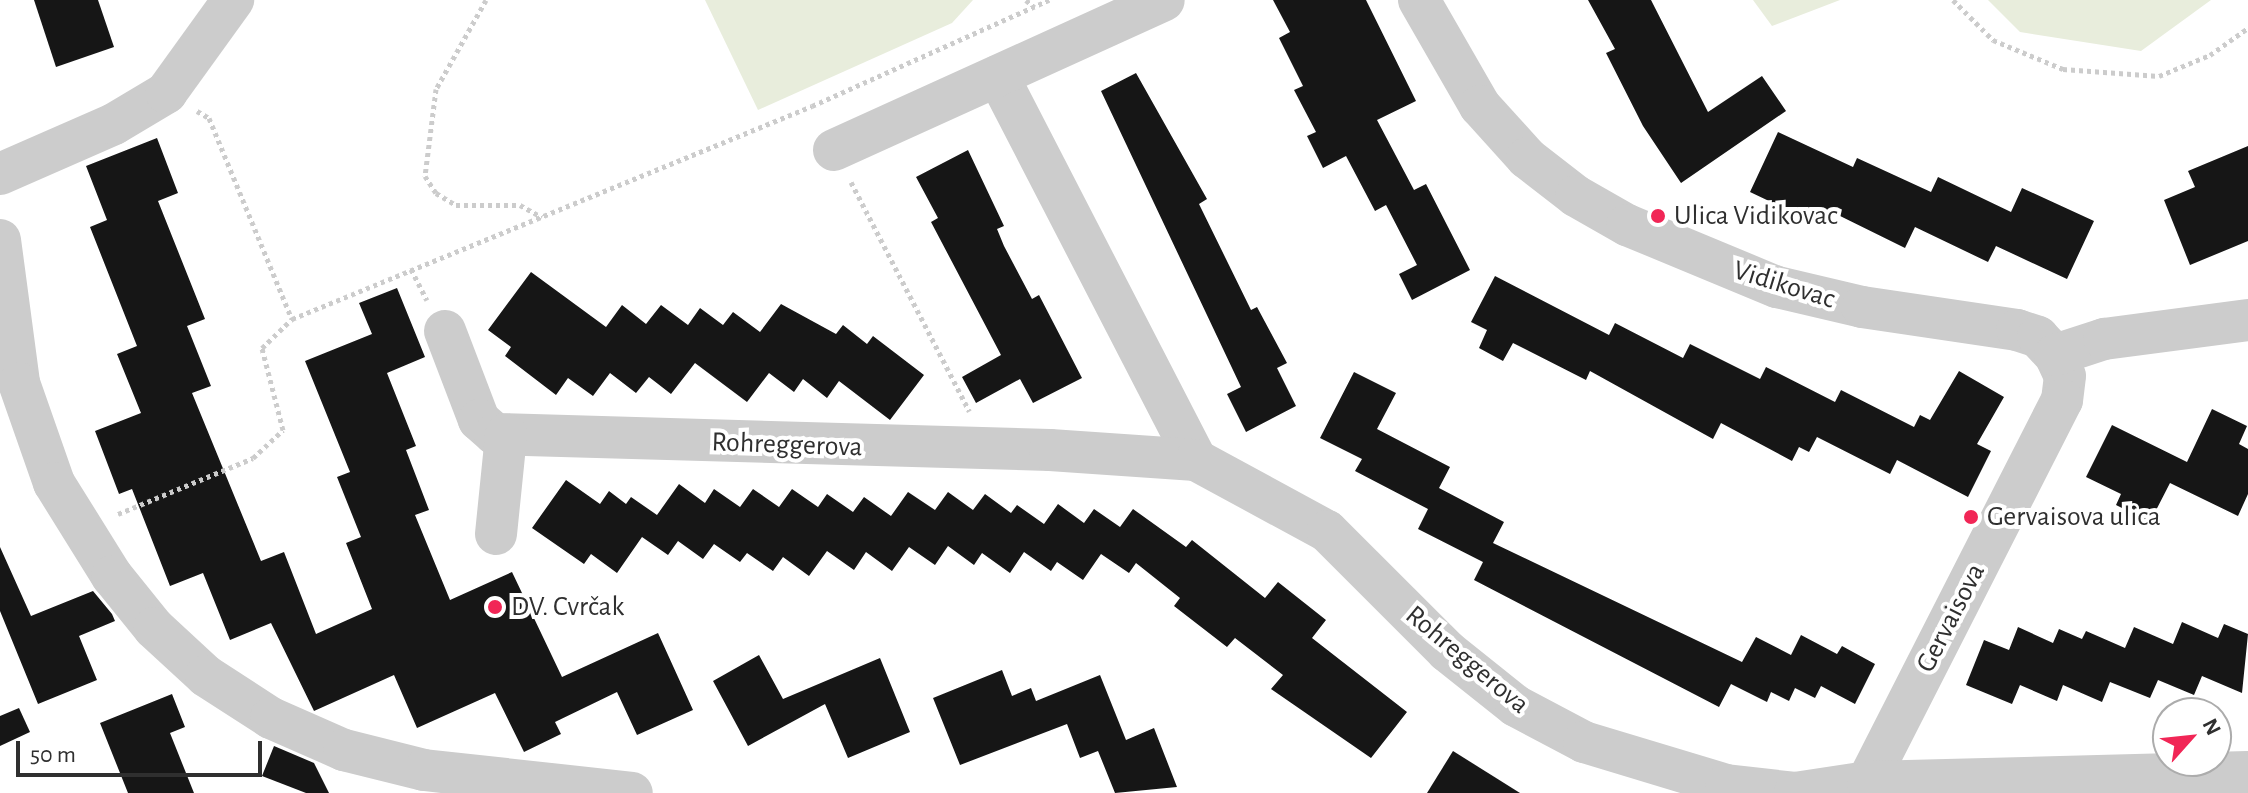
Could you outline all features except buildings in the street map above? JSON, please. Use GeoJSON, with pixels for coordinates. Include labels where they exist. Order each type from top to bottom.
{"type":"FeatureCollection","features":[{"type":"Feature","properties":{"kind":"street"},"geometry":{"type":"LineString","coordinates":[[0,174],[114,124],[166,93],[233,0]]}},
{"type":"Feature","properties":{"kind":"street"},"geometry":{"type":"LineString","coordinates":[[834,150],[989,58],[1164,0]]}},
{"type":"Feature","properties":{"kind":"street","name":"Vidikovac"},"geometry":{"type":"LineString","coordinates":[[1419,0],[1480,106],[1527,158],[1601,211],[1675,248],[1777,287],[1862,307],[2017,330],[2038,337],[2055,355]]}},
{"type":"Feature","properties":{"kind":"street"},"geometry":{"type":"LineString","coordinates":[[989,58],[1196,460]]}},
{"type":"Feature","properties":{"kind":"street"},"geometry":{"type":"LineString","coordinates":[[0,240],[22,396],[37,447],[82,530],[154,628],[206,676],[271,718],[344,750],[424,770],[632,793]]}},
{"type":"Feature","properties":{"kind":"street"},"geometry":{"type":"LineString","coordinates":[[2055,355],[2104,339],[2248,320]]}},
{"type":"Feature","properties":{"kind":"street"},"geometry":{"type":"LineString","coordinates":[[445,331],[479,420],[506,435],[496,534]]}},
{"type":"Feature","properties":{"kind":"street","name":"Gervaisova"},"geometry":{"type":"LineString","coordinates":[[1865,788],[2062,400],[2065,376],[2055,355]]}},
{"type":"Feature","properties":{"kind":"street","name":"Rohreggerova"},"geometry":{"type":"LineString","coordinates":[[506,435],[988,448],[1196,460],[1327,531],[1447,651],[1551,727],[1654,767],[1726,785],[1795,793],[2248,772]]}},
{"type":"Feature","properties":{"kind":"path"},"geometry":{"type":"LineString","coordinates":[[486,0],[436,89],[427,123],[425,176],[436,193],[456,205],[520,205],[542,217]]}},
{"type":"Feature","properties":{"kind":"path"},"geometry":{"type":"LineString","coordinates":[[1026,0],[1034,7]]}},
{"type":"Feature","properties":{"kind":"path"},"geometry":{"type":"LineString","coordinates":[[82,530],[253,458],[283,430],[262,348],[292,319],[812,106],[1049,0]]}},
{"type":"Feature","properties":{"kind":"path"},"geometry":{"type":"LineString","coordinates":[[1953,0],[1993,40],[2063,69],[2159,76],[2210,55],[2248,28]]}},
{"type":"Feature","properties":{"kind":"path"},"geometry":{"type":"LineString","coordinates":[[977,33],[989,58]]}},
{"type":"Feature","properties":{"kind":"path"},"geometry":{"type":"LineString","coordinates":[[166,93],[209,118],[292,319]]}},
{"type":"Feature","properties":{"kind":"path"},"geometry":{"type":"LineString","coordinates":[[812,106],[815,113]]}},
{"type":"Feature","properties":{"kind":"path"},"geometry":{"type":"LineString","coordinates":[[854,188],[988,448]]}},
{"type":"Feature","properties":{"kind":"green space"},"geometry":{"type":"Polygon","coordinates":[[[705,0],[973,0],[952,23],[758,110],[705,0]]]}},
{"type":"Feature","properties":{"kind":"green space"},"geometry":{"type":"Polygon","coordinates":[[[1753,0],[1840,0],[1772,26],[1753,0]]]}},
{"type":"Feature","properties":{"kind":"green space"},"geometry":{"type":"Polygon","coordinates":[[[1988,0],[2211,0],[2141,51],[2020,32],[1988,0]]]}},
{"type":"Feature","properties":{"kind":"place","name":"Ulica Vidikovac"},"geometry":{"type":"Point","coordinates":[1658,216]}},
{"type":"Feature","properties":{"kind":"place","name":"Gervaisova ulica"},"geometry":{"type":"Point","coordinates":[1971,517]}},
{"type":"Feature","properties":{"kind":"place","name":"DV. Cvrčak"},"geometry":{"type":"Point","coordinates":[495,607]}}]}
